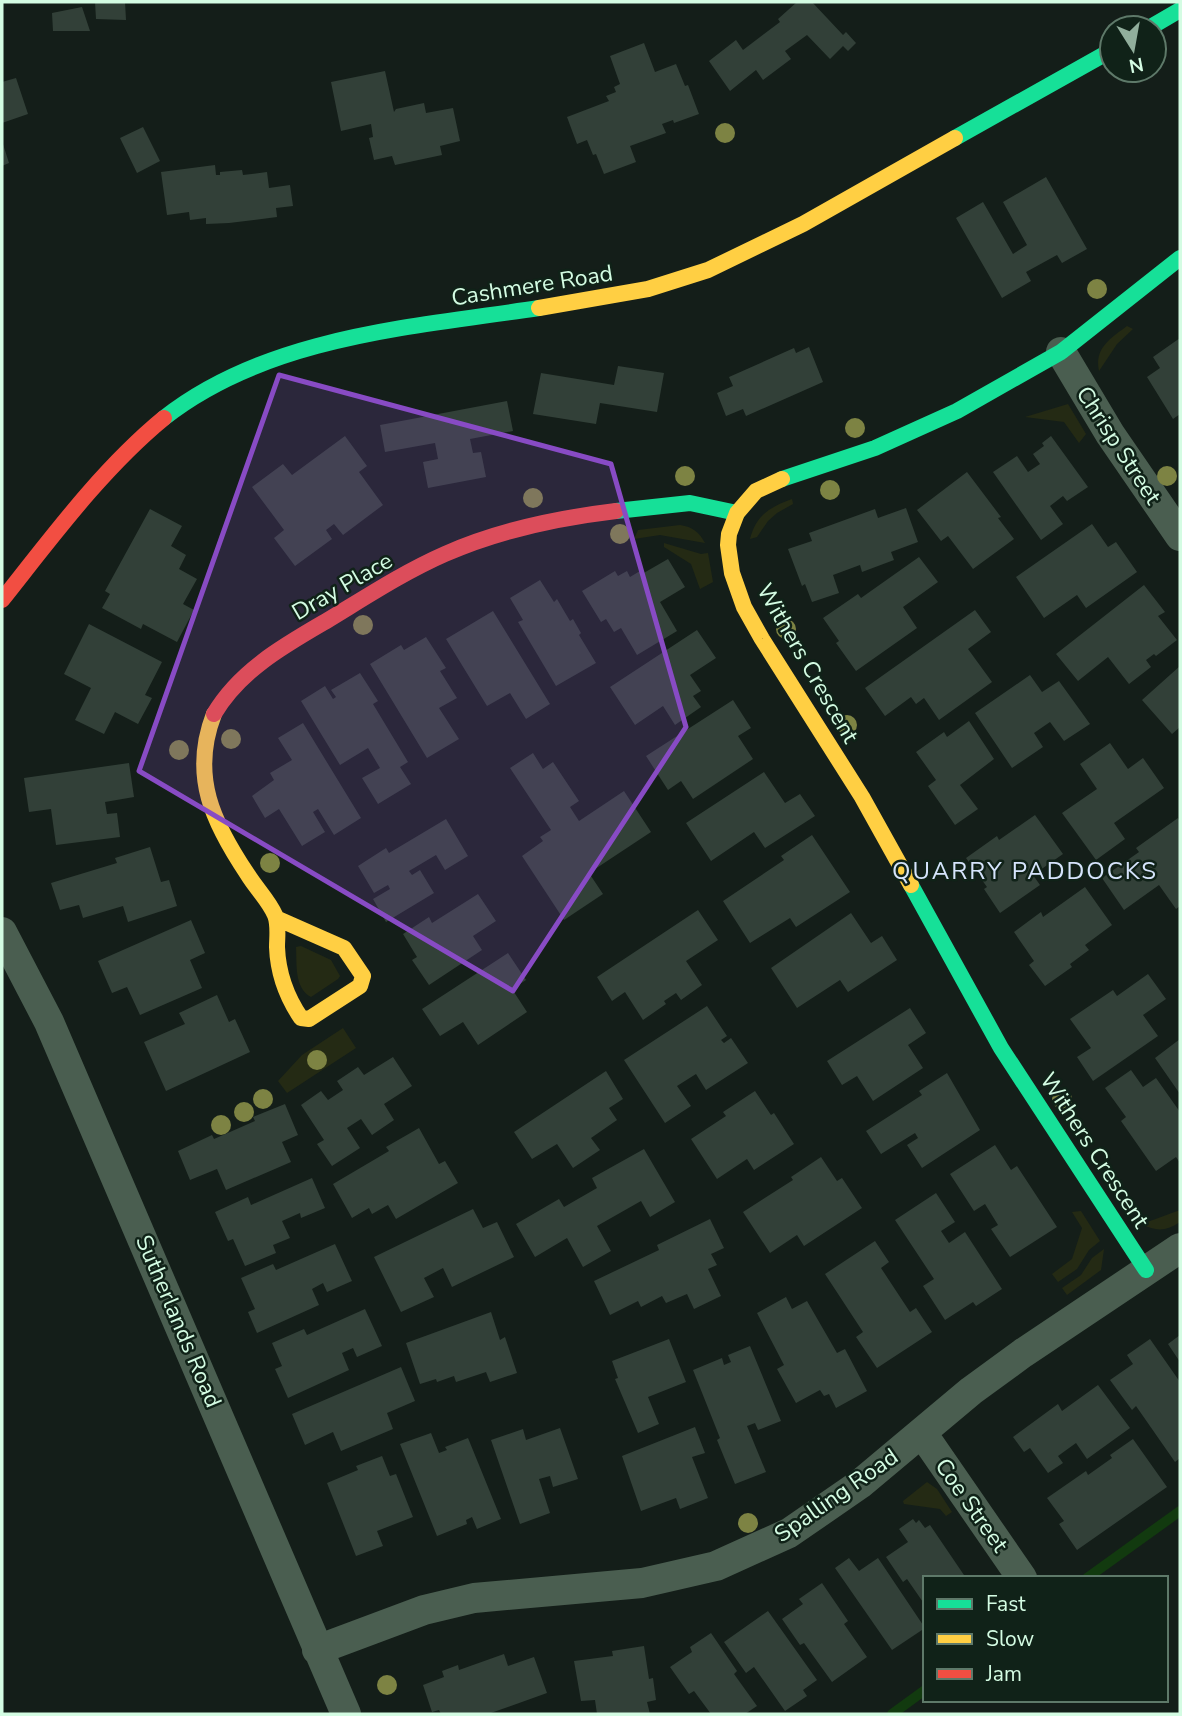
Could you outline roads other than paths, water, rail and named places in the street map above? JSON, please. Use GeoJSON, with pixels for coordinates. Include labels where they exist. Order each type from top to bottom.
{"type":"FeatureCollection","features":[{"type":"Feature","properties":{"kind":"street","name":"Cashmere Road"},"geometry":{"type":"LineString","coordinates":[[2,600],[75,509],[137,442],[174,410],[217,384],[259,364],[300,350],[361,336],[638,291],[704,272],[803,224],[1098,58]]}},
{"type":"Feature","properties":{"kind":"street"},"geometry":{"type":"LineString","coordinates":[[737,513],[756,491],[875,448],[957,411],[1061,352],[1180,258]]}},
{"type":"Feature","properties":{"kind":"street","name":"Chrisp Street"},"geometry":{"type":"LineString","coordinates":[[1061,352],[1110,434],[1180,536]]}},
{"type":"Feature","properties":{"kind":"street","name":"Dray Place"},"geometry":{"type":"LineString","coordinates":[[276,918],[344,948],[363,976],[360,986],[309,1020],[301,1018],[288,999],[280,976],[276,918],[229,848],[206,792],[201,762],[208,730],[221,703],[245,674],[380,589],[443,555],[514,529],[581,515],[689,503],[737,513]]}},
{"type":"Feature","properties":{"kind":"street","name":"Withers Crescent"},"geometry":{"type":"LineString","coordinates":[[737,513],[729,534],[729,559],[744,607],[862,797],[1001,1048],[1146,1270]]}},
{"type":"Feature","properties":{"kind":"street","name":"Sutherlands Road"},"geometry":{"type":"LineString","coordinates":[[2,932],[49,1021],[346,1714]]}},
{"type":"Feature","properties":{"kind":"street","name":"Spalling Road"},"geometry":{"type":"LineString","coordinates":[[317,1650],[399,1618],[474,1598],[642,1583],[716,1566],[789,1533],[860,1484],[971,1391],[1023,1353],[1180,1248]]}},
{"type":"Feature","properties":{"kind":"street","name":"Coe Street"},"geometry":{"type":"LineString","coordinates":[[922,1433],[1021,1576]]}},
{"type":"Feature","properties":{"kind":"waterway"},"geometry":{"type":"LineString","coordinates":[[1090,1576],[1180,1511]]}},
{"type":"Feature","properties":{"kind":"waterway"},"geometry":{"type":"LineString","coordinates":[[892,1714],[923,1691]]}},
{"type":"Feature","properties":{"kind":"district","name":"QUARRY PADDOCKS"},"geometry":{"type":"Point","coordinates":[1025,871]}}]}
